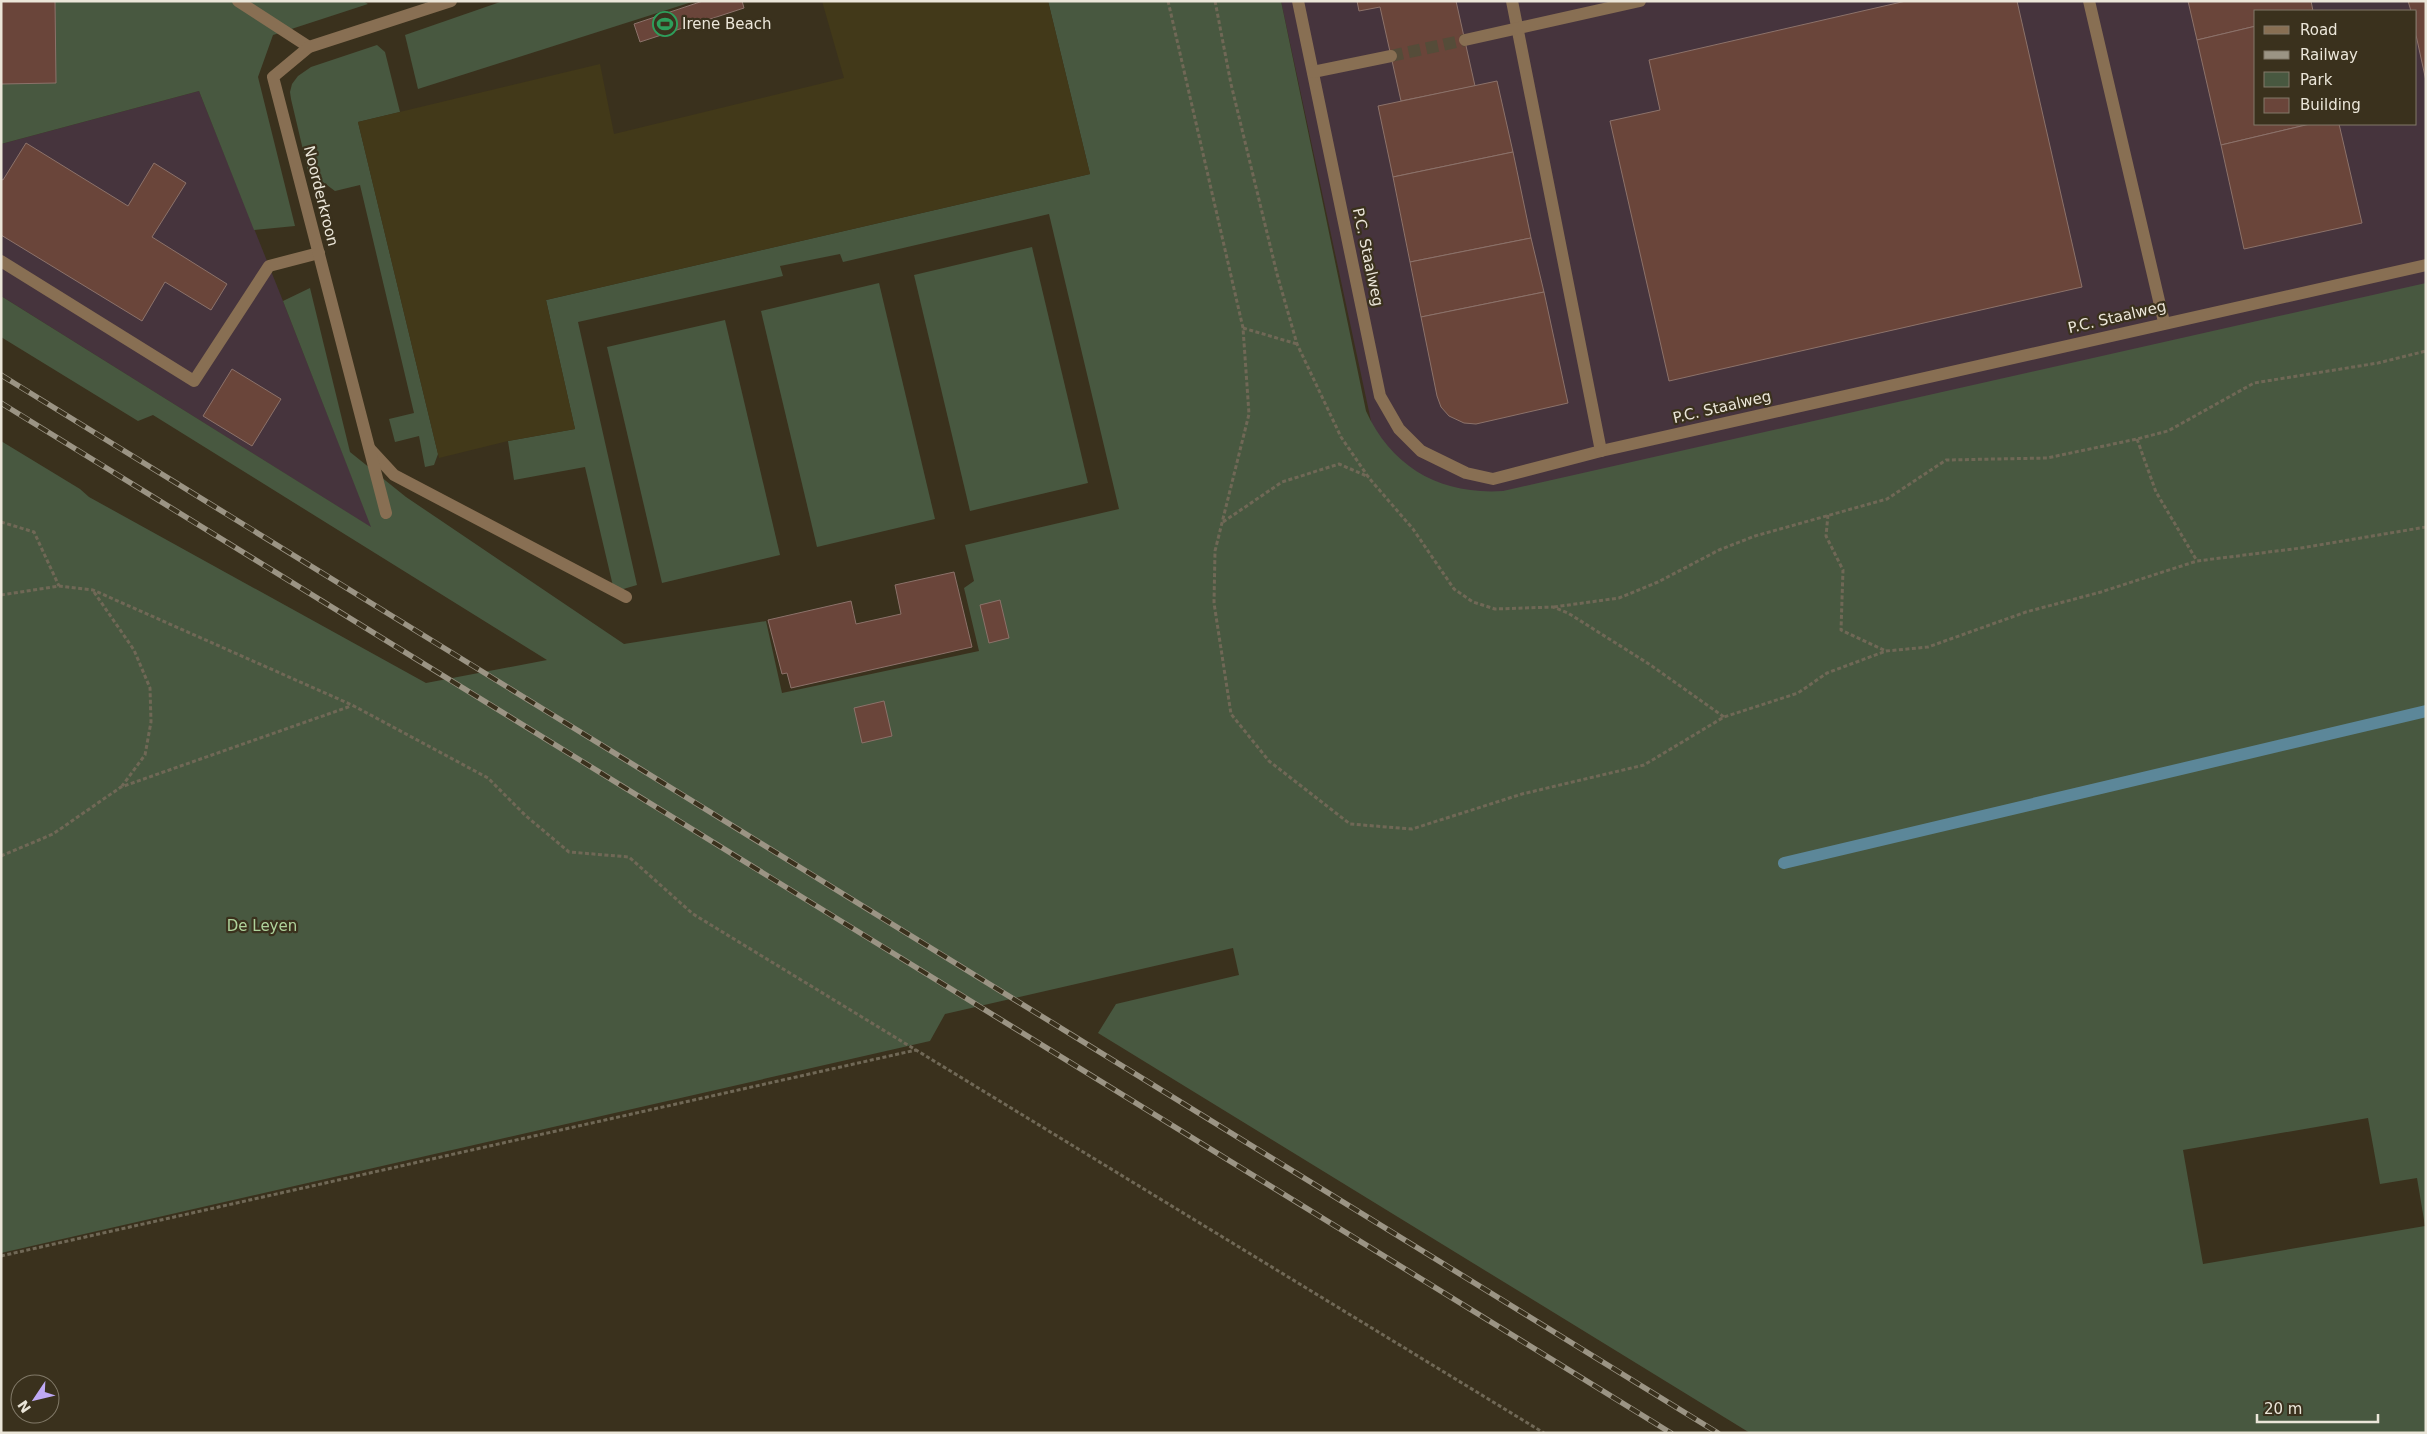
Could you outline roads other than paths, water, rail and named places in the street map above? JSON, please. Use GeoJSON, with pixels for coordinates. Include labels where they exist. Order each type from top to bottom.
{"type":"FeatureCollection","features":[{"type":"Feature","properties":{"kind":"street"},"geometry":{"type":"LineString","coordinates":[[238,1],[309,47]]}},
{"type":"Feature","properties":{"kind":"street","name":"Noorderkroon"},"geometry":{"type":"LineString","coordinates":[[386,513],[274,77],[309,47],[451,1]]}},
{"type":"Feature","properties":{"kind":"street","name":"P.C. Staalweg"},"geometry":{"type":"LineString","coordinates":[[1298,1],[1380,396],[1399,429],[1421,451],[1466,472],[1493,479],[1600,452],[2164,322],[2426,265]]}},
{"type":"Feature","properties":{"kind":"street"},"geometry":{"type":"LineString","coordinates":[[1512,1],[1519,29],[1600,452]]}},
{"type":"Feature","properties":{"kind":"street"},"geometry":{"type":"LineString","coordinates":[[1464,40],[1640,1]]}},
{"type":"Feature","properties":{"kind":"street"},"geometry":{"type":"LineString","coordinates":[[2089,1],[2164,322]]}},
{"type":"Feature","properties":{"kind":"street"},"geometry":{"type":"LineString","coordinates":[[1313,72],[1392,56]]}},
{"type":"Feature","properties":{"kind":"street"},"geometry":{"type":"LineString","coordinates":[[1,261],[194,381],[269,266],[319,253]]}},
{"type":"Feature","properties":{"kind":"street"},"geometry":{"type":"LineString","coordinates":[[369,448],[394,475],[626,597]]}},
{"type":"Feature","properties":{"kind":"waterway"},"geometry":{"type":"LineString","coordinates":[[1784,863],[2426,711]]}},
{"type":"Feature","properties":{"kind":"tunnel"},"geometry":{"type":"LineString","coordinates":[[1391,56],[1465,40]]}},
{"type":"Feature","properties":{"kind":"railway"},"geometry":{"type":"LineString","coordinates":[[1,375],[1718,1433]]}},
{"type":"Feature","properties":{"kind":"railway"},"geometry":{"type":"LineString","coordinates":[[1,403],[1671,1433]]}},
{"type":"Feature","properties":{"kind":"place","name":"Irene Beach"},"geometry":{"type":"Point","coordinates":[665,24]}},
{"type":"Feature","properties":{"kind":"park label","name":"De Leyen"},"geometry":{"type":"Point","coordinates":[262,926]}}]}
